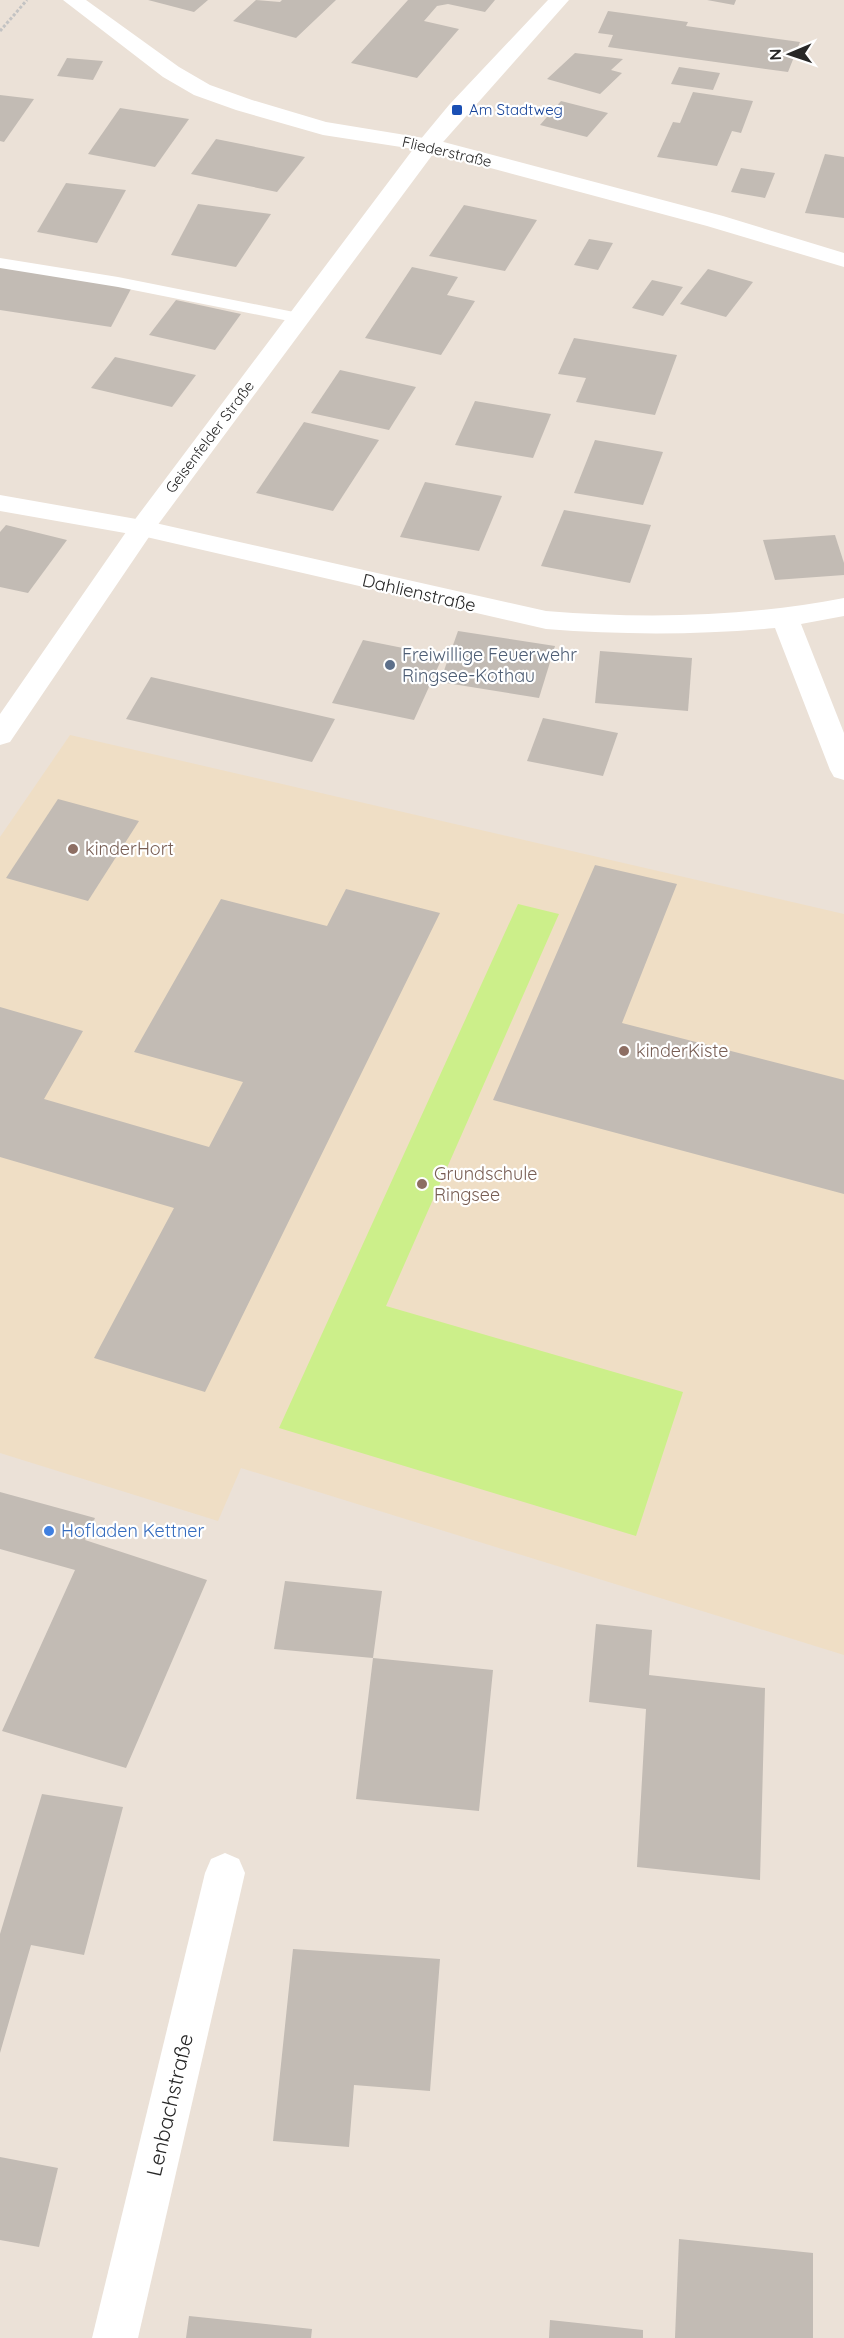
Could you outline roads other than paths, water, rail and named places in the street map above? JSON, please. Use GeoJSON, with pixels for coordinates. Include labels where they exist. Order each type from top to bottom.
{"type":"FeatureCollection","features":[{"type":"Feature","properties":{"kind":"street","name":"Fliederstraße"},"geometry":{"type":"LineString","coordinates":[[73,0],[171,72],[202,90],[323,128],[428,145],[715,221],[844,260]]}},
{"type":"Feature","properties":{"kind":"street"},"geometry":{"type":"LineString","coordinates":[[428,145],[464,102],[559,0]]}},
{"type":"Feature","properties":{"kind":"street","name":"Geisenfelder Straße"},"geometry":{"type":"LineString","coordinates":[[0,735],[142,528],[428,145]]}},
{"type":"Feature","properties":{"kind":"street","name":"Dahlienstraße"},"geometry":{"type":"LineString","coordinates":[[0,503],[142,528],[546,620],[607,625],[676,624],[785,618],[844,607]]}},
{"type":"Feature","properties":{"kind":"street"},"geometry":{"type":"LineString","coordinates":[[785,618],[844,770]]}},
{"type":"Feature","properties":{"kind":"street","name":"Lenbachstraße"},"geometry":{"type":"LineString","coordinates":[[115,2338],[225,1873]]}},
{"type":"Feature","properties":{"kind":"lane"},"geometry":{"type":"LineString","coordinates":[[0,263],[118,282],[299,318]]}},
{"type":"Feature","properties":{"kind":"place","name":"Am Stadtweg"},"geometry":{"type":"Point","coordinates":[457,110]}},
{"type":"Feature","properties":{"kind":"place","name":"Freiwillige Feuerwehr Ringsee-Kothau"},"geometry":{"type":"Point","coordinates":[390,665]}},
{"type":"Feature","properties":{"kind":"place","name":"kinderHort"},"geometry":{"type":"Point","coordinates":[73,849]}},
{"type":"Feature","properties":{"kind":"place","name":"kinderKiste"},"geometry":{"type":"Point","coordinates":[624,1051]}},
{"type":"Feature","properties":{"kind":"place","name":"Grundschule Ringsee"},"geometry":{"type":"Point","coordinates":[422,1184]}},
{"type":"Feature","properties":{"kind":"place","name":"Hofladen Kettner"},"geometry":{"type":"Point","coordinates":[49,1531]}}]}
